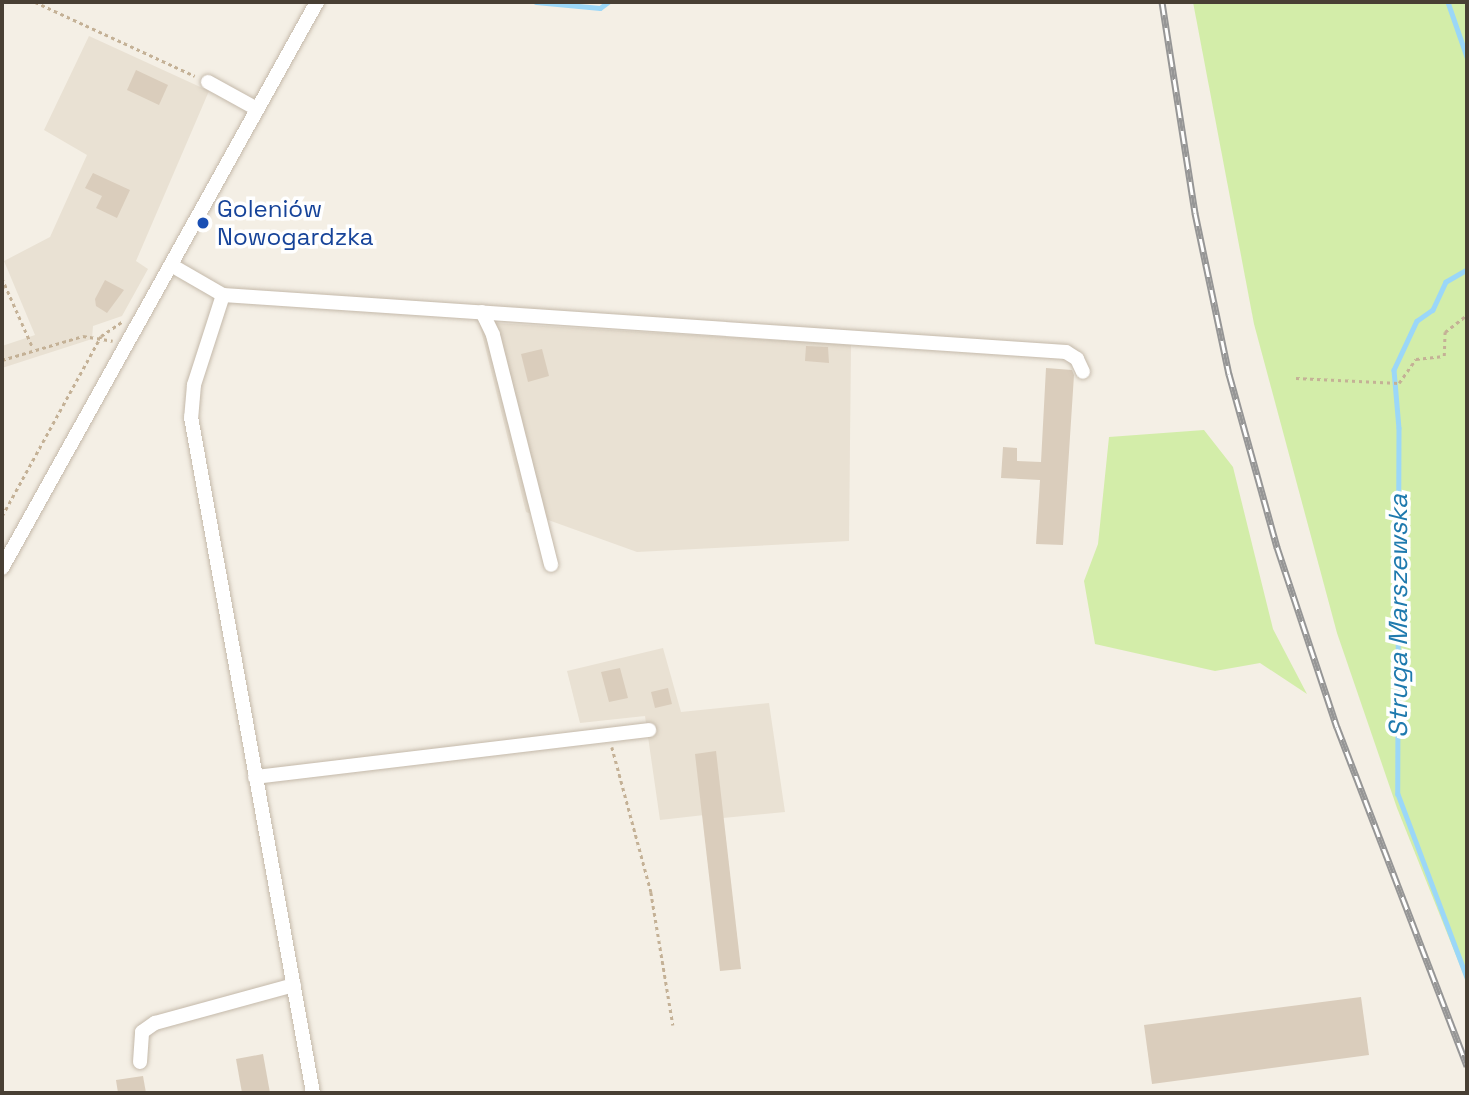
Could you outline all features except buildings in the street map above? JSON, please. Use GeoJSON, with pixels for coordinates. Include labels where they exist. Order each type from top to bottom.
{"type":"FeatureCollection","features":[{"type":"Feature","properties":{"kind":"street"},"geometry":{"type":"LineString","coordinates":[[2,568],[317,2]]}},
{"type":"Feature","properties":{"kind":"street"},"geometry":{"type":"LineString","coordinates":[[208,82],[257,109]]}},
{"type":"Feature","properties":{"kind":"street"},"geometry":{"type":"LineString","coordinates":[[171,265],[223,295],[1066,352],[1077,359],[1083,372]]}},
{"type":"Feature","properties":{"kind":"street"},"geometry":{"type":"LineString","coordinates":[[223,295],[194,385],[191,418],[313,1093]]}},
{"type":"Feature","properties":{"kind":"street"},"geometry":{"type":"LineString","coordinates":[[482,312],[492,335],[551,565]]}},
{"type":"Feature","properties":{"kind":"street"},"geometry":{"type":"LineString","coordinates":[[255,777],[649,730]]}},
{"type":"Feature","properties":{"kind":"street"},"geometry":{"type":"LineString","coordinates":[[140,1062],[139,1039],[155,1023],[293,985]]}},
{"type":"Feature","properties":{"kind":"path"},"geometry":{"type":"LineString","coordinates":[[35,2],[208,82]]}},
{"type":"Feature","properties":{"kind":"path"},"geometry":{"type":"LineString","coordinates":[[2,278],[34,350]]}},
{"type":"Feature","properties":{"kind":"path"},"geometry":{"type":"LineString","coordinates":[[1296,378],[1399,383],[1416,359],[1444,356],[1445,332],[1467,315]]}},
{"type":"Feature","properties":{"kind":"path"},"geometry":{"type":"LineString","coordinates":[[2,360],[34,350],[101,336],[128,319]]}},
{"type":"Feature","properties":{"kind":"path"},"geometry":{"type":"LineString","coordinates":[[101,336],[125,345]]}},
{"type":"Feature","properties":{"kind":"path"},"geometry":{"type":"LineString","coordinates":[[2,516],[101,336]]}},
{"type":"Feature","properties":{"kind":"path"},"geometry":{"type":"LineString","coordinates":[[609,734],[651,892],[673,1025]]}},
{"type":"Feature","properties":{"kind":"shaded area"},"geometry":{"type":"Polygon","coordinates":[[[89,36],[209,91],[136,261],[148,269],[122,316],[93,326],[92,339],[2,368],[2,346],[35,335],[4,261],[50,237],[87,155],[44,130],[89,36]]]}},
{"type":"Feature","properties":{"kind":"shaded area"},"geometry":{"type":"Polygon","coordinates":[[[479,322],[851,345],[849,541],[637,552],[526,512],[479,322]]]}},
{"type":"Feature","properties":{"kind":"shaded area"},"geometry":{"type":"Polygon","coordinates":[[[663,648],[681,712],[769,703],[785,812],[723,818],[722,813],[660,820],[645,716],[580,723],[567,671],[663,648]]]}},
{"type":"Feature","properties":{"kind":"green space"},"geometry":{"type":"Polygon","coordinates":[[[1193,2],[1467,2],[1467,983],[1397,808],[1337,633],[1254,324],[1193,2]]]}},
{"type":"Feature","properties":{"kind":"green space"},"geometry":{"type":"Polygon","coordinates":[[[1204,430],[1233,467],[1273,629],[1307,694],[1260,663],[1215,671],[1095,644],[1084,581],[1098,544],[1109,437],[1204,430]]]}},
{"type":"Feature","properties":{"kind":"waterway"},"geometry":{"type":"LineString","coordinates":[[536,2],[600,8],[608,2]]}},
{"type":"Feature","properties":{"kind":"waterway","name":"Struga Marszewska"},"geometry":{"type":"LineString","coordinates":[[1448,2],[1467,57]]}},
{"type":"Feature","properties":{"kind":"waterway","name":"Struga Marszewska"},"geometry":{"type":"LineString","coordinates":[[1467,270],[1446,282],[1433,310],[1417,321],[1394,370],[1399,428],[1398,794],[1467,978]]}},
{"type":"Feature","properties":{"kind":"railway"},"geometry":{"type":"LineString","coordinates":[[1162,2],[1195,213],[1229,374],[1277,547],[1337,727],[1467,1066]]}},
{"type":"Feature","properties":{"kind":"place","name":"Goleniów Nowogardzka"},"geometry":{"type":"Point","coordinates":[203,223]}}]}
